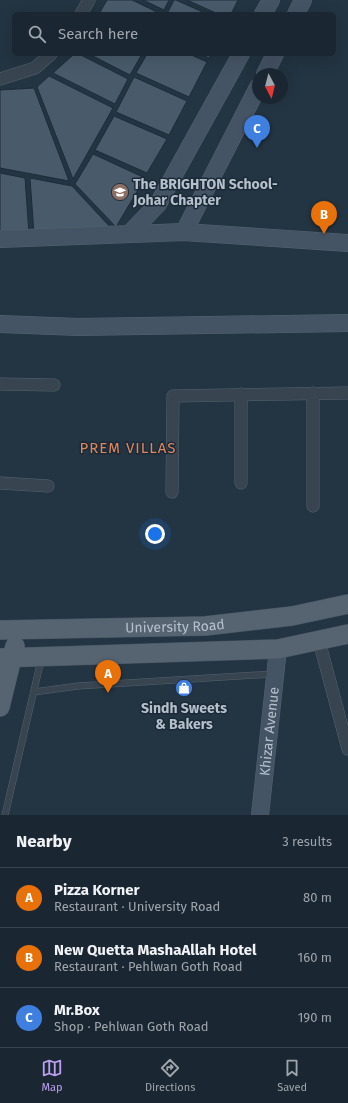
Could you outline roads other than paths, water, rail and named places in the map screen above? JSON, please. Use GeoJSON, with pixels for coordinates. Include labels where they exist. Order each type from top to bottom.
{"type":"FeatureCollection","features":[{"type":"Feature","properties":{"kind":"main road"},"geometry":{"type":"LineString","coordinates":[[264,12],[271,0]]}},
{"type":"Feature","properties":{"kind":"main road"},"geometry":{"type":"LineString","coordinates":[[297,12],[303,0]]}},
{"type":"Feature","properties":{"kind":"main road"},"geometry":{"type":"LineString","coordinates":[[130,233],[158,204],[240,56]]}},
{"type":"Feature","properties":{"kind":"main road"},"geometry":{"type":"LineString","coordinates":[[268,68],[274,56]]}},
{"type":"Feature","properties":{"kind":"main road"},"geometry":{"type":"LineString","coordinates":[[184,232],[252,99]]}},
{"type":"Feature","properties":{"kind":"main road"},"geometry":{"type":"LineString","coordinates":[[0,239],[184,232],[348,243]]}},
{"type":"Feature","properties":{"kind":"main road"},"geometry":{"type":"LineString","coordinates":[[0,324],[78,327],[348,323]]}},
{"type":"Feature","properties":{"kind":"main road","name":"University Road"},"geometry":{"type":"LineString","coordinates":[[0,630],[204,626],[347,610]]}},
{"type":"Feature","properties":{"kind":"main road"},"geometry":{"type":"LineString","coordinates":[[0,707],[6,658],[20,629]]}},
{"type":"Feature","properties":{"kind":"main road","name":"University Road"},"geometry":{"type":"LineString","coordinates":[[6,658],[278,649],[348,634]]}},
{"type":"Feature","properties":{"kind":"main road","name":"Khizar Avenue"},"geometry":{"type":"LineString","coordinates":[[260,815],[278,649]]}},
{"type":"Feature","properties":{"kind":"street"},"geometry":{"type":"LineString","coordinates":[[82,12],[89,0]]}},
{"type":"Feature","properties":{"kind":"street"},"geometry":{"type":"LineString","coordinates":[[0,79],[35,68],[48,56]]}},
{"type":"Feature","properties":{"kind":"street"},"geometry":{"type":"LineString","coordinates":[[0,384],[54,385]]}},
{"type":"Feature","properties":{"kind":"street"},"geometry":{"type":"LineString","coordinates":[[313,393],[313,506]]}},
{"type":"Feature","properties":{"kind":"street"},"geometry":{"type":"LineString","coordinates":[[172,492],[173,396],[348,393]]}},
{"type":"Feature","properties":{"kind":"street"},"geometry":{"type":"LineString","coordinates":[[241,394],[241,484]]}},
{"type":"Feature","properties":{"kind":"street"},"geometry":{"type":"LineString","coordinates":[[0,483],[48,486]]}},
{"type":"Feature","properties":{"kind":"street"},"geometry":{"type":"LineString","coordinates":[[319,641],[348,749]]}},
{"type":"Feature","properties":{"kind":"lane"},"geometry":{"type":"LineString","coordinates":[[6,815],[42,656]]}},
{"type":"Feature","properties":{"kind":"lane"},"geometry":{"type":"LineString","coordinates":[[34,692],[78,686],[275,674]]}},
{"type":"Feature","properties":{"kind":"place","name":"Mr.Box"},"geometry":{"type":"Point","coordinates":[257,148]}},
{"type":"Feature","properties":{"kind":"place","name":"The BRIGHTON School- Johar Chapter"},"geometry":{"type":"Point","coordinates":[120,192]}},
{"type":"Feature","properties":{"kind":"place","name":"New Quetta MashaAllah Hotel"},"geometry":{"type":"Point","coordinates":[324,234]}},
{"type":"Feature","properties":{"kind":"place","name":"Sindh Sweets & Bakers"},"geometry":{"type":"Point","coordinates":[184,688]}},
{"type":"Feature","properties":{"kind":"place","name":"Pizza Korner"},"geometry":{"type":"Point","coordinates":[108,693]}},
{"type":"Feature","properties":{"kind":"district","name":"PREM VILLAS"},"geometry":{"type":"Point","coordinates":[128,448]}}]}
